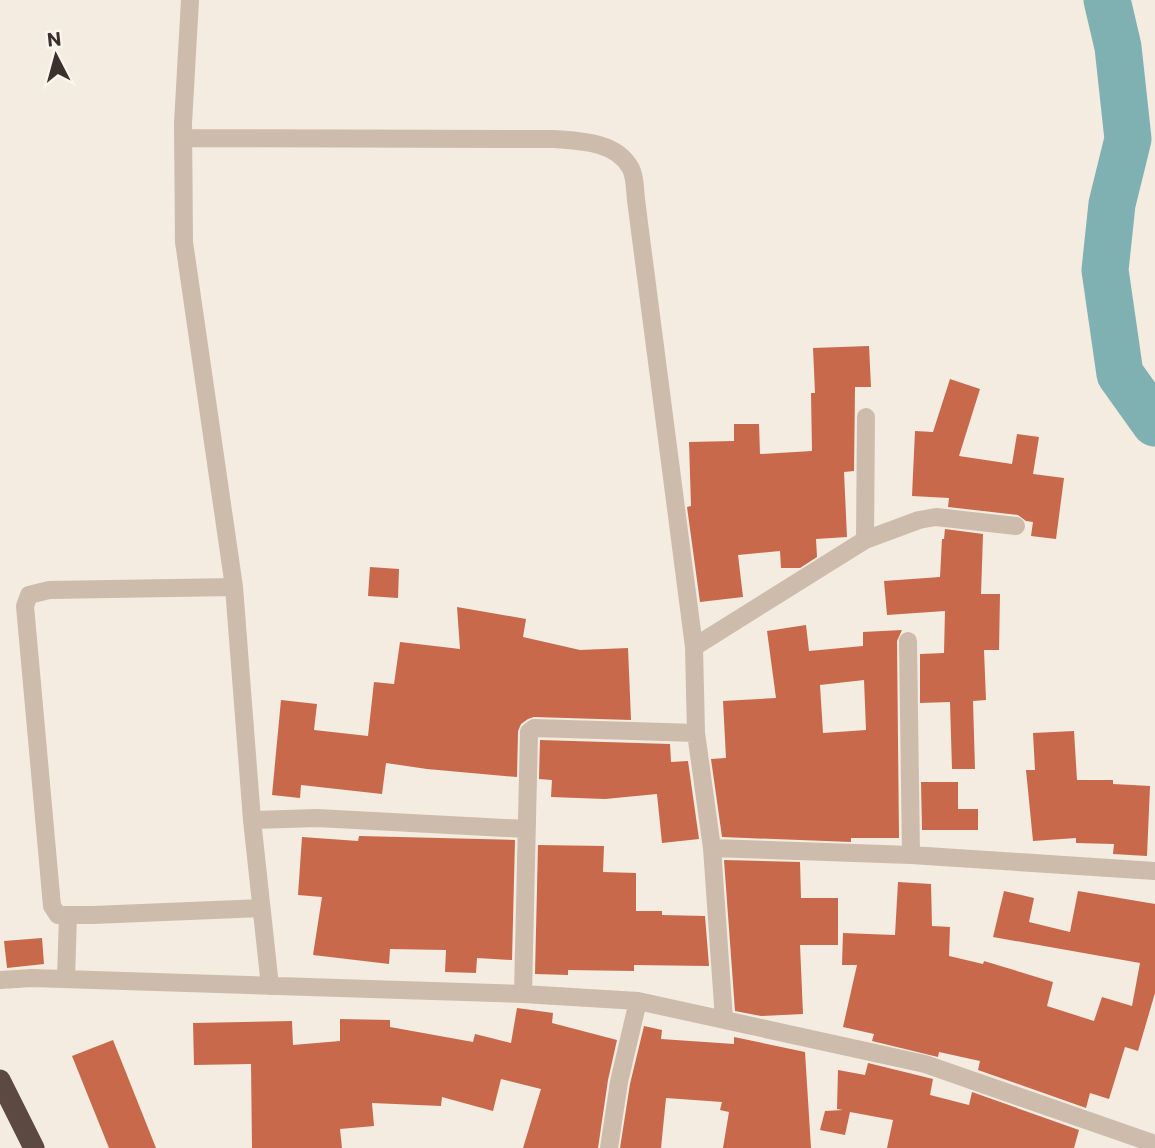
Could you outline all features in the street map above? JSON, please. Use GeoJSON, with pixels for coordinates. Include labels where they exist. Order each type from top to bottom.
{"type":"FeatureCollection","features":[{"type":"Feature","properties":{"kind":"highway"},"geometry":{"type":"LineString","coordinates":[[0,1080],[34,1148]]}},
{"type":"Feature","properties":{"kind":"street"},"geometry":{"type":"LineString","coordinates":[[190,0],[183,138],[184,242],[234,587],[252,820],[270,986]]}},
{"type":"Feature","properties":{"kind":"street"},"geometry":{"type":"LineString","coordinates":[[183,138],[554,139],[592,142],[613,150],[630,167],[694,647],[696,733],[712,848],[724,1019]]}},
{"type":"Feature","properties":{"kind":"street"},"geometry":{"type":"LineString","coordinates":[[865,540],[866,418]]}},
{"type":"Feature","properties":{"kind":"street"},"geometry":{"type":"LineString","coordinates":[[694,647],[865,540],[919,520],[936,517],[1016,526]]}},
{"type":"Feature","properties":{"kind":"street"},"geometry":{"type":"LineString","coordinates":[[234,587],[49,590],[29,595],[25,606],[49,889],[51,906],[58,915],[261,908]]}},
{"type":"Feature","properties":{"kind":"street"},"geometry":{"type":"LineString","coordinates":[[908,641],[912,855]]}},
{"type":"Feature","properties":{"kind":"street"},"geometry":{"type":"LineString","coordinates":[[523,994],[529,732],[531,729],[696,733]]}},
{"type":"Feature","properties":{"kind":"street"},"geometry":{"type":"LineString","coordinates":[[252,820],[317,818],[526,829]]}},
{"type":"Feature","properties":{"kind":"street"},"geometry":{"type":"LineString","coordinates":[[712,848],[912,855],[1155,871]]}},
{"type":"Feature","properties":{"kind":"street"},"geometry":{"type":"LineString","coordinates":[[66,979],[68,915]]}},
{"type":"Feature","properties":{"kind":"street"},"geometry":{"type":"LineString","coordinates":[[0,980],[66,979],[523,994],[638,1001],[925,1064],[1153,1145]]}},
{"type":"Feature","properties":{"kind":"street"},"geometry":{"type":"LineString","coordinates":[[609,1148],[619,1082],[638,1001]]}},
{"type":"Feature","properties":{"kind":"building"},"geometry":{"type":"Polygon","coordinates":[[[869,346],[871,387],[855,387],[854,471],[844,472],[847,537],[816,539],[817,557],[800,568],[781,568],[780,551],[738,555],[743,597],[700,602],[687,507],[691,506],[689,442],[734,441],[734,424],[759,424],[760,454],[812,451],[811,393],[815,393],[813,348],[869,346]]]}},
{"type":"Feature","properties":{"kind":"building"},"geometry":{"type":"Polygon","coordinates":[[[950,379],[980,389],[959,456],[1012,464],[1017,434],[1039,437],[1033,474],[1064,478],[1056,539],[1031,536],[1033,522],[1018,515],[948,507],[949,498],[912,496],[915,431],[933,432],[950,379]]]}},
{"type":"Feature","properties":{"kind":"building"},"geometry":{"type":"Polygon","coordinates":[[[945,529],[983,534],[981,594],[1000,594],[999,650],[984,650],[986,700],[973,701],[975,769],[952,769],[950,702],[920,703],[920,654],[944,653],[945,611],[887,615],[884,581],[940,577],[945,529]]]}},
{"type":"Feature","properties":{"kind":"building"},"geometry":{"type":"Polygon","coordinates":[[[370,567],[399,569],[398,598],[368,596],[370,567]]]}},
{"type":"Feature","properties":{"kind":"building"},"geometry":{"type":"Polygon","coordinates":[[[457,607],[526,619],[523,637],[580,650],[628,648],[631,720],[528,719],[521,724],[518,731],[517,777],[386,763],[382,794],[301,785],[300,798],[272,795],[281,700],[317,704],[314,730],[368,736],[374,682],[394,684],[400,642],[460,649],[457,607]]]}},
{"type":"Feature","properties":{"kind":"building"},"geometry":{"type":"Polygon","coordinates":[[[806,625],[809,651],[863,646],[863,632],[902,630],[897,641],[899,838],[851,838],[851,842],[722,837],[711,759],[726,758],[723,701],[776,698],[767,631],[806,625]],[[864,680],[820,685],[823,733],[866,730],[864,680]]]}},
{"type":"Feature","properties":{"kind":"building"},"geometry":{"type":"Polygon","coordinates":[[[1074,731],[1077,780],[1113,780],[1113,784],[1150,786],[1147,856],[1113,854],[1114,844],[1076,843],[1076,838],[1033,841],[1026,770],[1035,770],[1033,733],[1074,731]]]}},
{"type":"Feature","properties":{"kind":"building"},"geometry":{"type":"Polygon","coordinates":[[[540,740],[670,744],[671,762],[688,761],[699,839],[662,843],[657,794],[605,799],[551,797],[552,780],[539,779],[540,740]]]}},
{"type":"Feature","properties":{"kind":"building"},"geometry":{"type":"Polygon","coordinates":[[[921,782],[958,782],[958,809],[978,809],[978,830],[922,830],[921,782]]]}},
{"type":"Feature","properties":{"kind":"building"},"geometry":{"type":"Polygon","coordinates":[[[359,836],[515,840],[512,960],[477,958],[476,973],[445,972],[446,950],[390,949],[389,964],[313,955],[322,897],[298,895],[302,837],[358,841],[359,836]]]}},
{"type":"Feature","properties":{"kind":"building"},"geometry":{"type":"Polygon","coordinates":[[[538,845],[604,846],[603,872],[636,873],[636,911],[662,911],[662,915],[705,916],[709,966],[634,965],[634,971],[568,970],[568,975],[535,974],[538,845]]]}},
{"type":"Feature","properties":{"kind":"building"},"geometry":{"type":"Polygon","coordinates":[[[724,860],[800,862],[801,898],[838,898],[838,945],[800,945],[803,1014],[761,1016],[735,1011],[724,860]]]}},
{"type":"Feature","properties":{"kind":"building"},"geometry":{"type":"Polygon","coordinates":[[[898,882],[931,884],[932,926],[950,927],[949,956],[983,964],[984,961],[1053,982],[1047,1006],[1094,1021],[1102,997],[1132,1006],[1140,963],[993,937],[1004,891],[1034,898],[1029,922],[1070,932],[1078,891],[1155,904],[1155,993],[1138,1051],[1125,1047],[1109,1099],[1090,1093],[1086,1108],[978,1070],[980,1061],[939,1052],[938,1057],[872,1041],[874,1034],[843,1027],[857,965],[842,965],[843,933],[895,935],[898,882]]]}},
{"type":"Feature","properties":{"kind":"building"},"geometry":{"type":"Polygon","coordinates":[[[42,938],[44,964],[7,968],[4,941],[42,938]]]}},
{"type":"Feature","properties":{"kind":"building"},"geometry":{"type":"Polygon","coordinates":[[[517,1008],[553,1013],[552,1023],[617,1040],[598,1148],[523,1148],[541,1089],[501,1079],[493,1111],[442,1097],[441,1106],[372,1103],[374,1126],[340,1129],[342,1148],[252,1148],[251,1064],[194,1065],[193,1023],[292,1021],[293,1045],[340,1041],[340,1019],[390,1020],[390,1027],[473,1042],[475,1034],[511,1043],[517,1008]]]}},
{"type":"Feature","properties":{"kind":"building"},"geometry":{"type":"Polygon","coordinates":[[[644,1026],[662,1030],[661,1039],[734,1044],[734,1037],[805,1052],[811,1148],[723,1148],[729,1112],[720,1110],[722,1102],[666,1098],[661,1148],[620,1148],[630,1084],[644,1026]]]}},
{"type":"Feature","properties":{"kind":"building"},"geometry":{"type":"Polygon","coordinates":[[[113,1040],[156,1148],[109,1148],[72,1056],[113,1040]]]}},
{"type":"Feature","properties":{"kind":"building"},"geometry":{"type":"Polygon","coordinates":[[[868,1063],[933,1079],[930,1095],[969,1105],[972,1092],[1079,1130],[1074,1148],[887,1148],[893,1120],[850,1112],[845,1135],[820,1130],[825,1111],[843,1110],[837,1109],[838,1070],[865,1075],[868,1063]]]}},
{"type":"Feature","properties":{"kind":"waterway"},"geometry":{"type":"LineString","coordinates":[[1107,0],[1118,47],[1128,139],[1112,204],[1105,270],[1120,374],[1155,423]]}}]}
